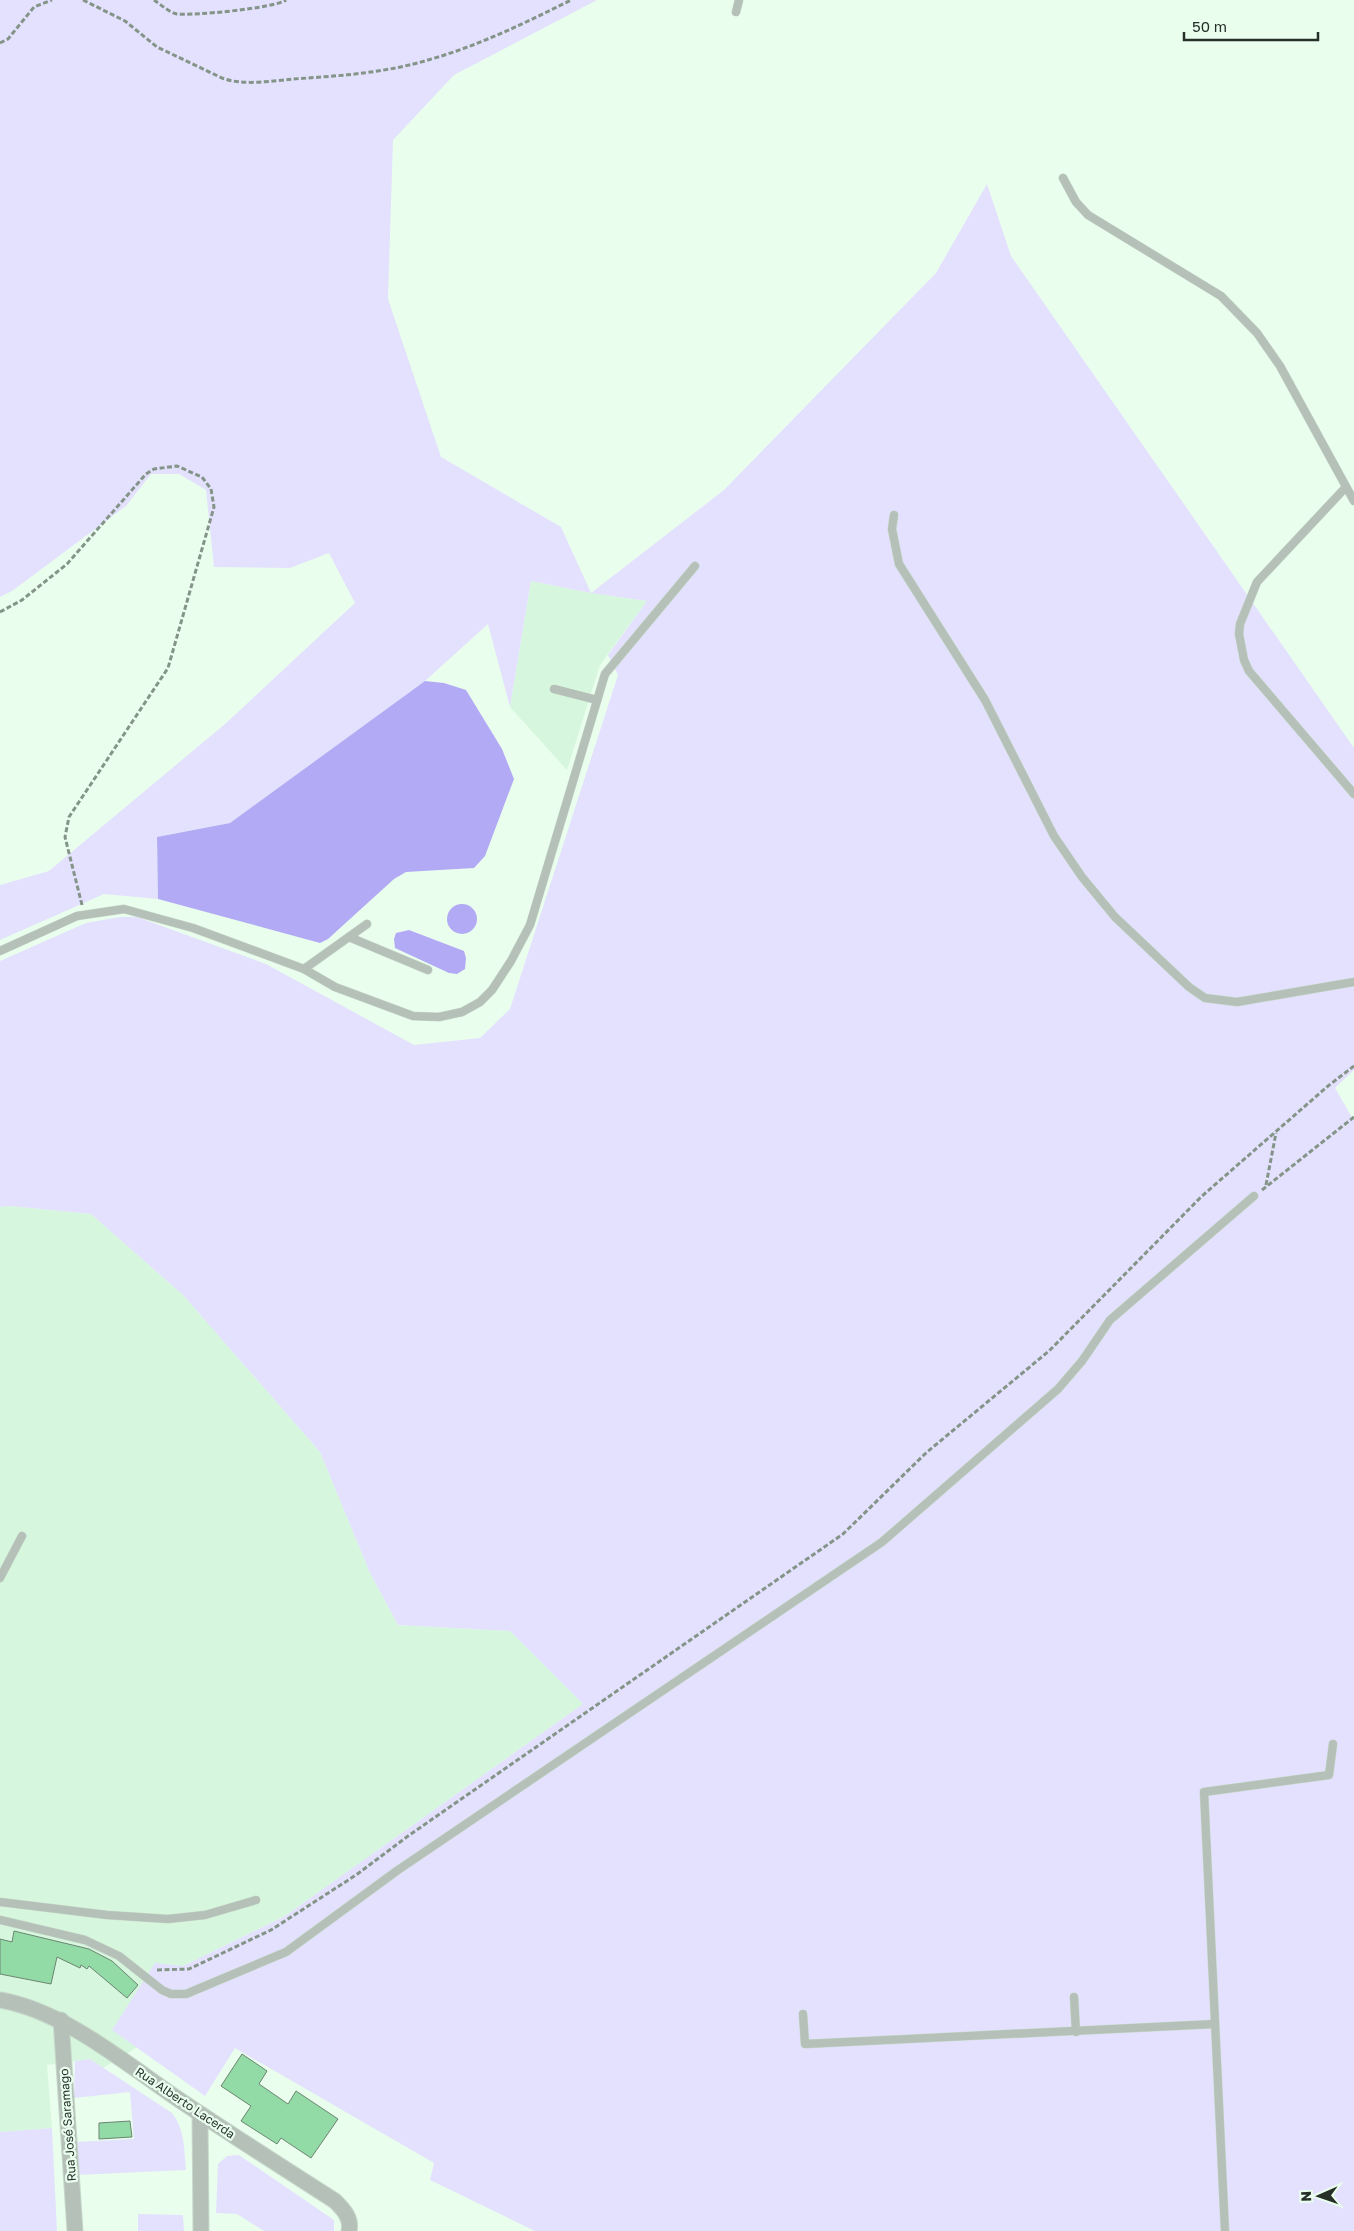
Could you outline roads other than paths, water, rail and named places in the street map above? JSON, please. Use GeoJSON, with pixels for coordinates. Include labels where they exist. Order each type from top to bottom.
{"type":"FeatureCollection","features":[{"type":"Feature","properties":{"kind":"street","name":"Rua Alberto Lacerda"},"geometry":{"type":"LineString","coordinates":[[0,2000],[61,2020],[200,2114],[334,2201],[346,2212],[350,2227],[349,2231]]}},
{"type":"Feature","properties":{"kind":"street","name":"Rua José Saramago"},"geometry":{"type":"LineString","coordinates":[[61,2020],[75,2231]]}},
{"type":"Feature","properties":{"kind":"street"},"geometry":{"type":"LineString","coordinates":[[200,2114],[202,2231]]}},
{"type":"Feature","properties":{"kind":"lane"},"geometry":{"type":"LineString","coordinates":[[736,12],[739,0]]}},
{"type":"Feature","properties":{"kind":"lane"},"geometry":{"type":"LineString","coordinates":[[1063,178],[1076,202],[1088,215],[1221,296],[1257,333],[1280,366],[1354,501]]}},
{"type":"Feature","properties":{"kind":"lane"},"geometry":{"type":"LineString","coordinates":[[1346,487],[1257,582],[1240,624],[1239,634],[1244,660],[1249,671],[1354,794]]}},
{"type":"Feature","properties":{"kind":"lane"},"geometry":{"type":"LineString","coordinates":[[894,515],[892,528],[899,564],[985,700],[1054,836],[1082,877],[1115,917],[1189,987],[1205,998],[1236,1002],[1354,982]]}},
{"type":"Feature","properties":{"kind":"lane"},"geometry":{"type":"LineString","coordinates":[[0,951],[77,916],[124,910],[193,928],[304,969],[335,987],[412,1016],[438,1017],[462,1012],[480,1002],[492,990],[511,961],[530,925],[605,674],[695,566]]}},
{"type":"Feature","properties":{"kind":"lane"},"geometry":{"type":"LineString","coordinates":[[554,688],[597,700]]}},
{"type":"Feature","properties":{"kind":"lane"},"geometry":{"type":"LineString","coordinates":[[304,969],[367,924]]}},
{"type":"Feature","properties":{"kind":"lane"},"geometry":{"type":"LineString","coordinates":[[349,937],[428,970]]}},
{"type":"Feature","properties":{"kind":"lane"},"geometry":{"type":"LineString","coordinates":[[0,1920],[84,1940],[119,1956],[162,1990],[171,1994],[186,1994],[286,1952],[406,1864],[882,1542],[1058,1389],[1082,1361],[1110,1320],[1254,1196]]}},
{"type":"Feature","properties":{"kind":"lane"},"geometry":{"type":"LineString","coordinates":[[0,1578],[22,1536]]}},
{"type":"Feature","properties":{"kind":"lane"},"geometry":{"type":"LineString","coordinates":[[1225,2231],[1204,1792],[1329,1775],[1333,1744]]}},
{"type":"Feature","properties":{"kind":"lane"},"geometry":{"type":"LineString","coordinates":[[0,1902],[168,1919],[205,1915],[256,1900]]}},
{"type":"Feature","properties":{"kind":"lane"},"geometry":{"type":"LineString","coordinates":[[1074,1997],[1076,2032]]}},
{"type":"Feature","properties":{"kind":"lane"},"geometry":{"type":"LineString","coordinates":[[803,2014],[805,2044],[1215,2024]]}}]}
